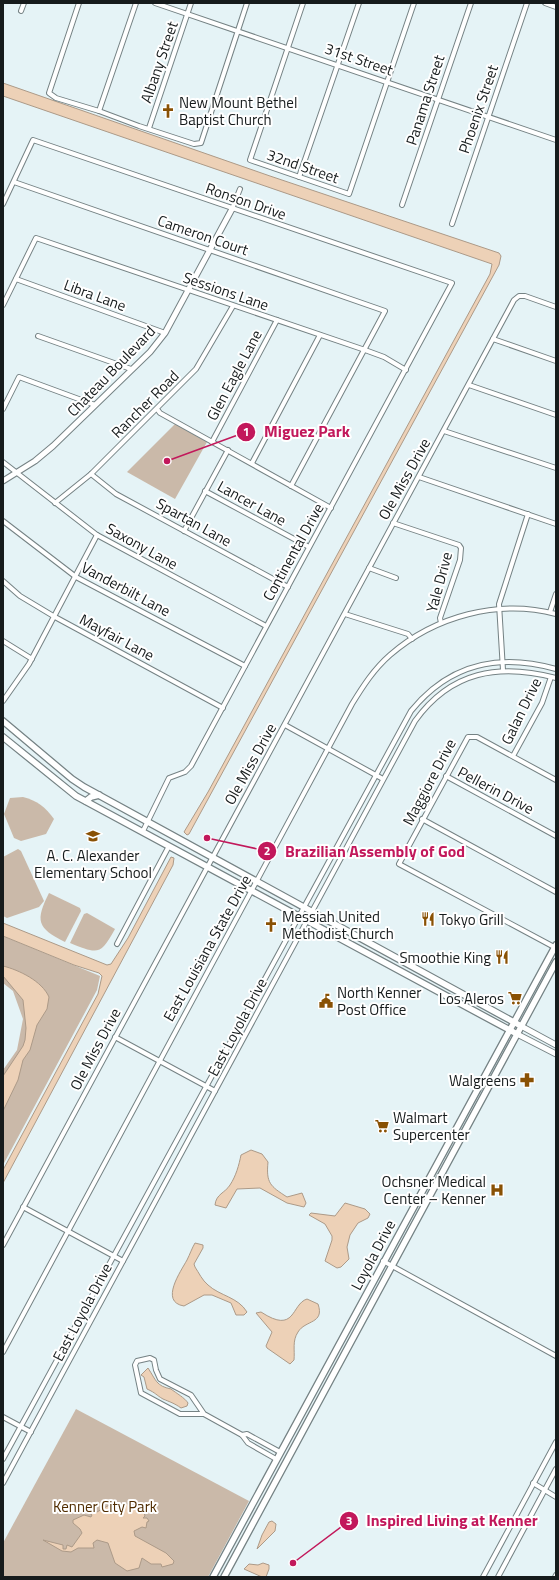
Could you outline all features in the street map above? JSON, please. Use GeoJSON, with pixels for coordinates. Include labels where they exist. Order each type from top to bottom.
{"type":"FeatureCollection","features":[{"type":"Feature","properties":{"kind":"main road"},"geometry":{"type":"LineString","coordinates":[[3,721],[72,779],[99,795],[257,883],[521,1026]]}},
{"type":"Feature","properties":{"kind":"main road"},"geometry":{"type":"LineString","coordinates":[[3,737],[68,790],[86,801],[517,1034]]}},
{"type":"Feature","properties":{"kind":"main road"},"geometry":{"type":"LineString","coordinates":[[86,801],[91,797],[99,795]]}},
{"type":"Feature","properties":{"kind":"main road"},"geometry":{"type":"LineString","coordinates":[[125,822],[126,810]]}},
{"type":"Feature","properties":{"kind":"main road"},"geometry":{"type":"LineString","coordinates":[[336,936],[340,928]]}},
{"type":"Feature","properties":{"kind":"main road","name":"Loyola Drive"},"geometry":{"type":"LineString","coordinates":[[213,1577],[509,1029],[556,946]]}},
{"type":"Feature","properties":{"kind":"main road"},"geometry":{"type":"LineString","coordinates":[[377,959],[382,950]]}},
{"type":"Feature","properties":{"kind":"main road","name":"Loyola Drive"},"geometry":{"type":"LineString","coordinates":[[224,1577],[556,962]]}},
{"type":"Feature","properties":{"kind":"main road"},"geometry":{"type":"LineString","coordinates":[[416,980],[420,971]]}},
{"type":"Feature","properties":{"kind":"main road"},"geometry":{"type":"LineString","coordinates":[[455,1000],[459,992]]}},
{"type":"Feature","properties":{"kind":"main road"},"geometry":{"type":"LineString","coordinates":[[522,1006],[530,1010]]}},
{"type":"Feature","properties":{"kind":"main road"},"geometry":{"type":"LineString","coordinates":[[420,1193],[429,1199]]}},
{"type":"Feature","properties":{"kind":"main road"},"geometry":{"type":"LineString","coordinates":[[351,1322],[360,1326]]}},
{"type":"Feature","properties":{"kind":"main road"},"geometry":{"type":"LineString","coordinates":[[314,1390],[323,1395]]}},
{"type":"Feature","properties":{"kind":"main road"},"geometry":{"type":"LineString","coordinates":[[300,1415],[309,1420]]}},
{"type":"Feature","properties":{"kind":"main road"},"geometry":{"type":"LineString","coordinates":[[261,1487],[270,1492]]}},
{"type":"Feature","properties":{"kind":"main road"},"geometry":{"type":"LineString","coordinates":[[230,1545],[239,1550]]}},
{"type":"Feature","properties":{"kind":"street"},"geometry":{"type":"LineString","coordinates":[[21,11],[24,3]]}},
{"type":"Feature","properties":{"kind":"street"},"geometry":{"type":"LineString","coordinates":[[79,3],[49,93],[56,98],[99,111],[194,144],[201,143],[246,3]]}},
{"type":"Feature","properties":{"kind":"street"},"geometry":{"type":"LineString","coordinates":[[99,111],[136,3]]}},
{"type":"Feature","properties":{"kind":"street","name":"31st Street"},"geometry":{"type":"LineString","coordinates":[[155,3],[556,140]]}},
{"type":"Feature","properties":{"kind":"street","name":"Albany Street"},"geometry":{"type":"LineString","coordinates":[[149,128],[191,3]]}},
{"type":"Feature","properties":{"kind":"street"},"geometry":{"type":"LineString","coordinates":[[287,48],[303,3]]}},
{"type":"Feature","properties":{"kind":"street"},"geometry":{"type":"LineString","coordinates":[[300,177],[359,3]]}},
{"type":"Feature","properties":{"kind":"street"},"geometry":{"type":"LineString","coordinates":[[388,82],[414,3]]}},
{"type":"Feature","properties":{"kind":"street","name":"Panama Street"},"geometry":{"type":"LineString","coordinates":[[402,205],[471,3]]}},
{"type":"Feature","properties":{"kind":"street","name":"Phoenix Street"},"geometry":{"type":"LineString","coordinates":[[452,224],[527,3]]}},
{"type":"Feature","properties":{"kind":"street"},"geometry":{"type":"LineString","coordinates":[[545,3],[556,7]]}},
{"type":"Feature","properties":{"kind":"street","name":"32nd Street"},"geometry":{"type":"LineString","coordinates":[[287,48],[250,160],[349,194],[388,82]]}},
{"type":"Feature","properties":{"kind":"street","name":"Ronson Drive"},"geometry":{"type":"LineString","coordinates":[[14,182],[33,140],[452,284]]}},
{"type":"Feature","properties":{"kind":"street"},"geometry":{"type":"LineString","coordinates":[[3,204],[14,182]]}},
{"type":"Feature","properties":{"kind":"street","name":"Cameron Court"},"geometry":{"type":"LineString","coordinates":[[14,182],[385,311],[365,350]]}},
{"type":"Feature","properties":{"kind":"street","name":"Chateau Boulevard"},"geometry":{"type":"LineString","coordinates":[[3,481],[53,446],[150,352],[165,333],[232,208],[240,189]]}},
{"type":"Feature","properties":{"kind":"street","name":"Sessions Lane"},"geometry":{"type":"LineString","coordinates":[[16,279],[36,238],[365,350],[384,357],[406,370]]}},
{"type":"Feature","properties":{"kind":"street"},"geometry":{"type":"LineString","coordinates":[[3,305],[16,279]]}},
{"type":"Feature","properties":{"kind":"street","name":"Libra Lane"},"geometry":{"type":"LineString","coordinates":[[16,279],[165,333]]}},
{"type":"Feature","properties":{"kind":"street","name":"Continental Drive"},"geometry":{"type":"LineString","coordinates":[[143,831],[169,778],[184,772],[191,766],[452,284]]}},
{"type":"Feature","properties":{"kind":"street","name":"Ole Miss Drive"},"geometry":{"type":"LineString","coordinates":[[3,1245],[514,300],[519,296],[524,296],[556,307]]}},
{"type":"Feature","properties":{"kind":"street","name":"Rancher Road"},"geometry":{"type":"LineString","coordinates":[[55,503],[91,474],[157,410],[196,369],[233,306]]}},
{"type":"Feature","properties":{"kind":"street","name":"Glen Eagle Lane"},"geometry":{"type":"LineString","coordinates":[[212,442],[277,320]]}},
{"type":"Feature","properties":{"kind":"street"},"geometry":{"type":"LineString","coordinates":[[252,463],[320,335]]}},
{"type":"Feature","properties":{"kind":"street"},"geometry":{"type":"LineString","coordinates":[[38,336],[131,369]]}},
{"type":"Feature","properties":{"kind":"street"},"geometry":{"type":"LineString","coordinates":[[493,339],[556,361]]}},
{"type":"Feature","properties":{"kind":"street"},"geometry":{"type":"LineString","coordinates":[[292,486],[365,350]]}},
{"type":"Feature","properties":{"kind":"street"},"geometry":{"type":"LineString","coordinates":[[3,409],[19,377],[95,405]]}},
{"type":"Feature","properties":{"kind":"street"},"geometry":{"type":"LineString","coordinates":[[468,385],[556,416]]}},
{"type":"Feature","properties":{"kind":"street"},"geometry":{"type":"LineString","coordinates":[[157,410],[331,508]]}},
{"type":"Feature","properties":{"kind":"street"},"geometry":{"type":"LineString","coordinates":[[444,431],[556,468]]}},
{"type":"Feature","properties":{"kind":"street"},"geometry":{"type":"LineString","coordinates":[[184,531],[228,450]]}},
{"type":"Feature","properties":{"kind":"street","name":"Saxony Lane"},"geometry":{"type":"LineString","coordinates":[[3,462],[97,535],[266,626]]}},
{"type":"Feature","properties":{"kind":"street","name":"Spartan Lane"},"geometry":{"type":"LineString","coordinates":[[91,474],[116,494],[288,587]]}},
{"type":"Feature","properties":{"kind":"street"},"geometry":{"type":"LineString","coordinates":[[419,477],[556,524]]}},
{"type":"Feature","properties":{"kind":"street","name":"Lancer Lane"},"geometry":{"type":"LineString","coordinates":[[205,490],[309,547]]}},
{"type":"Feature","properties":{"kind":"street"},"geometry":{"type":"LineString","coordinates":[[503,670],[498,608],[528,514]]}},
{"type":"Feature","properties":{"kind":"street","name":"Vanderbilt Lane"},"geometry":{"type":"LineString","coordinates":[[3,521],[76,577],[245,666]]}},
{"type":"Feature","properties":{"kind":"street","name":"Yale Drive"},"geometry":{"type":"LineString","coordinates":[[393,523],[459,545],[461,548],[460,560],[440,618],[441,623]]}},
{"type":"Feature","properties":{"kind":"street"},"geometry":{"type":"LineString","coordinates":[[3,701],[32,659],[97,535]]}},
{"type":"Feature","properties":{"kind":"street"},"geometry":{"type":"LineString","coordinates":[[369,568],[396,578]]}},
{"type":"Feature","properties":{"kind":"street","name":"Mayfair Lane"},"geometry":{"type":"LineString","coordinates":[[3,581],[20,596],[55,617],[223,708]]}},
{"type":"Feature","properties":{"kind":"street"},"geometry":{"type":"LineString","coordinates":[[550,612],[556,594]]}},
{"type":"Feature","properties":{"kind":"street","name":"East Louisiana State Drive"},"geometry":{"type":"LineString","coordinates":[[3,1352],[159,1061],[253,891],[352,704],[368,678],[390,656],[412,639],[441,623],[478,611],[498,608],[550,612],[556,614]]}},
{"type":"Feature","properties":{"kind":"street"},"geometry":{"type":"LineString","coordinates":[[345,614],[408,634],[412,639]]}},
{"type":"Feature","properties":{"kind":"street"},"geometry":{"type":"LineString","coordinates":[[3,641],[32,659]]}},
{"type":"Feature","properties":{"kind":"street","name":"East Loyola Drive"},"geometry":{"type":"LineString","coordinates":[[3,1458],[405,719],[427,693],[458,672],[481,664],[502,661],[523,662],[556,669]]}},
{"type":"Feature","properties":{"kind":"street","name":"East Loyola Drive"},"geometry":{"type":"LineString","coordinates":[[3,1483],[415,721],[433,700],[451,687],[470,677],[503,670],[522,671],[554,677]]}},
{"type":"Feature","properties":{"kind":"street","name":"Galan Drive"},"geometry":{"type":"LineString","coordinates":[[513,756],[542,703],[554,677]]}},
{"type":"Feature","properties":{"kind":"street"},"geometry":{"type":"LineString","coordinates":[[285,725],[383,779]]}},
{"type":"Feature","properties":{"kind":"street","name":"Maggiore Drive"},"geometry":{"type":"LineString","coordinates":[[513,756],[477,736],[471,736],[465,740],[399,864],[556,946]]}},
{"type":"Feature","properties":{"kind":"street"},"geometry":{"type":"LineString","coordinates":[[513,756],[556,780]]}},
{"type":"Feature","properties":{"kind":"street","name":"Pellerin Drive"},"geometry":{"type":"LineString","coordinates":[[446,776],[556,836]]}},
{"type":"Feature","properties":{"kind":"street"},"geometry":{"type":"LineString","coordinates":[[422,820],[556,892]]}},
{"type":"Feature","properties":{"kind":"street"},"geometry":{"type":"LineString","coordinates":[[117,944],[169,846]]}},
{"type":"Feature","properties":{"kind":"street"},"geometry":{"type":"LineString","coordinates":[[521,1026],[556,1045]]}},
{"type":"Feature","properties":{"kind":"street"},"geometry":{"type":"LineString","coordinates":[[517,1034],[556,1054]]}},
{"type":"Feature","properties":{"kind":"street"},"geometry":{"type":"LineString","coordinates":[[115,1037],[216,1091]]}},
{"type":"Feature","properties":{"kind":"street"},"geometry":{"type":"LineString","coordinates":[[23,1207],[123,1261]]}},
{"type":"Feature","properties":{"kind":"street"},"geometry":{"type":"LineString","coordinates":[[383,1261],[556,1356]]}},
{"type":"Feature","properties":{"kind":"street"},"geometry":{"type":"LineString","coordinates":[[204,1414],[180,1414],[141,1393],[135,1365],[137,1361],[150,1358],[154,1360],[160,1379],[191,1395],[204,1414],[242,1435],[248,1443],[276,1459]]}},
{"type":"Feature","properties":{"kind":"street"},"geometry":{"type":"LineString","coordinates":[[3,1417],[31,1432]]}},
{"type":"Feature","properties":{"kind":"street"},"geometry":{"type":"LineString","coordinates":[[242,1435],[247,1434],[280,1452]]}},
{"type":"Feature","properties":{"kind":"street"},"geometry":{"type":"LineString","coordinates":[[483,1577],[556,1442]]}},
{"type":"Feature","properties":{"kind":"street"},"geometry":{"type":"LineString","coordinates":[[498,1577],[556,1469]]}},
{"type":"Feature","properties":{"kind":"street"},"geometry":{"type":"LineString","coordinates":[[533,1483],[556,1497]]}},
{"type":"Feature","properties":{"kind":"green space"},"geometry":{"type":"Polygon","coordinates":[[[175,424],[207,442],[175,499],[127,472],[175,424]]]}},
{"type":"Feature","properties":{"kind":"green space"},"geometry":{"type":"Polygon","coordinates":[[[23,797],[33,800],[41,805],[54,819],[46,834],[21,841],[14,838],[4,814],[10,798],[23,797]]]}},
{"type":"Feature","properties":{"kind":"green space"},"geometry":{"type":"Polygon","coordinates":[[[18,849],[21,851],[44,901],[39,907],[7,918],[3,916],[3,857],[18,849]]]}},
{"type":"Feature","properties":{"kind":"green space"},"geometry":{"type":"Polygon","coordinates":[[[49,893],[80,908],[81,911],[65,942],[49,932],[41,923],[42,910],[49,893]]]}},
{"type":"Feature","properties":{"kind":"green space"},"geometry":{"type":"Polygon","coordinates":[[[87,913],[115,929],[102,948],[93,951],[70,943],[84,914],[87,913]]]}},
{"type":"Feature","properties":{"kind":"green space"},"geometry":{"type":"Polygon","coordinates":[[[3,936],[100,976],[97,990],[3,1165],[3,1070],[17,1050],[23,1019],[13,991],[3,983],[3,936]]]}},
{"type":"Feature","properties":{"kind":"green space","name":"Kenner City Park"},"geometry":{"type":"Polygon","coordinates":[[[76,1409],[249,1501],[208,1577],[3,1577],[3,1543],[76,1409]]]}},
{"type":"Feature","properties":{"kind":"shaded area"},"geometry":{"type":"Polygon","coordinates":[[[3,83],[270,176],[499,253],[501,256],[499,265],[189,834],[187,835],[184,832],[208,792],[490,274],[492,264],[3,96],[3,83]]]}},
{"type":"Feature","properties":{"kind":"shaded area"},"geometry":{"type":"Polygon","coordinates":[[[171,857],[174,858],[173,865],[3,1183],[3,1170],[98,994],[102,976],[99,973],[74,965],[3,936],[3,923],[107,965],[111,964],[128,938],[171,857]]]}},
{"type":"Feature","properties":{"kind":"shaded area"},"geometry":{"type":"Polygon","coordinates":[[[3,966],[16,970],[36,981],[46,991],[49,997],[47,1009],[37,1025],[30,1050],[23,1060],[18,1080],[3,1111],[3,1076],[23,1046],[26,1028],[23,1000],[3,976],[3,966]]]}},
{"type":"Feature","properties":{"kind":"shaded area"},"geometry":{"type":"Polygon","coordinates":[[[251,1150],[262,1154],[268,1162],[268,1175],[270,1183],[273,1187],[287,1197],[302,1193],[306,1203],[304,1207],[287,1203],[260,1188],[237,1189],[226,1208],[215,1205],[217,1198],[232,1182],[241,1155],[251,1150]]]}},
{"type":"Feature","properties":{"kind":"shaded area"},"geometry":{"type":"Polygon","coordinates":[[[345,1203],[365,1209],[370,1214],[368,1218],[358,1223],[350,1235],[347,1247],[349,1259],[341,1267],[337,1268],[325,1261],[332,1236],[325,1224],[309,1215],[311,1213],[335,1216],[345,1203]]]}},
{"type":"Feature","properties":{"kind":"shaded area"},"geometry":{"type":"Polygon","coordinates":[[[195,1243],[203,1245],[203,1248],[194,1264],[202,1279],[213,1289],[239,1303],[247,1312],[244,1315],[236,1315],[231,1303],[212,1295],[204,1295],[184,1306],[177,1303],[173,1299],[172,1293],[177,1278],[195,1243]]]}},
{"type":"Feature","properties":{"kind":"shaded area"},"geometry":{"type":"Polygon","coordinates":[[[307,1299],[318,1304],[319,1315],[313,1321],[301,1328],[296,1335],[294,1342],[294,1360],[290,1364],[267,1348],[266,1346],[272,1332],[256,1313],[261,1312],[272,1318],[281,1320],[287,1319],[302,1302],[307,1299]]]}},
{"type":"Feature","properties":{"kind":"shaded area"},"geometry":{"type":"Polygon","coordinates":[[[148,1368],[159,1384],[171,1389],[183,1397],[188,1403],[187,1406],[181,1408],[147,1389],[144,1377],[141,1375],[148,1368]]]}},
{"type":"Feature","properties":{"kind":"shaded area"},"geometry":{"type":"Polygon","coordinates":[[[113,1503],[136,1506],[143,1511],[145,1516],[143,1518],[147,1518],[149,1521],[147,1522],[146,1528],[142,1527],[134,1531],[135,1536],[166,1553],[174,1561],[173,1564],[162,1567],[161,1564],[151,1564],[142,1558],[139,1568],[127,1571],[115,1563],[108,1543],[97,1540],[93,1543],[94,1548],[78,1548],[71,1552],[62,1551],[43,1540],[63,1545],[63,1549],[66,1549],[67,1545],[72,1547],[82,1533],[73,1523],[73,1520],[84,1515],[91,1517],[92,1515],[87,1511],[97,1512],[113,1503]]]}},
{"type":"Feature","properties":{"kind":"shaded area"},"geometry":{"type":"Polygon","coordinates":[[[272,1521],[276,1524],[275,1531],[257,1549],[262,1535],[269,1522],[272,1521]]]}},
{"type":"Feature","properties":{"kind":"shaded area"},"geometry":{"type":"Polygon","coordinates":[[[263,1563],[269,1565],[266,1577],[262,1577],[244,1569],[249,1564],[258,1565],[263,1563]]]}},
{"type":"Feature","properties":{"kind":"place","name":"New Mount Bethel Baptist Church"},"geometry":{"type":"Point","coordinates":[168,111]}},
{"type":"Feature","properties":{"kind":"place","name":"Miguez Park"},"geometry":{"type":"Point","coordinates":[167,461]}},
{"type":"Feature","properties":{"kind":"place","name":"A. C. Alexander Elementary School"},"geometry":{"type":"Point","coordinates":[93,836]}},
{"type":"Feature","properties":{"kind":"place","name":"Brazilian Assembly of God"},"geometry":{"type":"Point","coordinates":[207,838]}},
{"type":"Feature","properties":{"kind":"place","name":"Tokyo Grill"},"geometry":{"type":"Point","coordinates":[428,919]}},
{"type":"Feature","properties":{"kind":"place","name":"Messiah United Methodist Church"},"geometry":{"type":"Point","coordinates":[271,925]}},
{"type":"Feature","properties":{"kind":"place","name":"Smoothie King"},"geometry":{"type":"Point","coordinates":[502,957]}},
{"type":"Feature","properties":{"kind":"place","name":"Los Aleros"},"geometry":{"type":"Point","coordinates":[515,998]}},
{"type":"Feature","properties":{"kind":"place","name":"North Kenner Post Office"},"geometry":{"type":"Point","coordinates":[326,1001]}},
{"type":"Feature","properties":{"kind":"place","name":"Walgreens"},"geometry":{"type":"Point","coordinates":[527,1080]}},
{"type":"Feature","properties":{"kind":"place","name":"Walmart Supercenter"},"geometry":{"type":"Point","coordinates":[382,1126]}},
{"type":"Feature","properties":{"kind":"place","name":"Ochsner Medical Center – Kenner"},"geometry":{"type":"Point","coordinates":[497,1190]}},
{"type":"Feature","properties":{"kind":"place","name":"Inspired Living at Kenner"},"geometry":{"type":"Point","coordinates":[293,1563]}}]}
